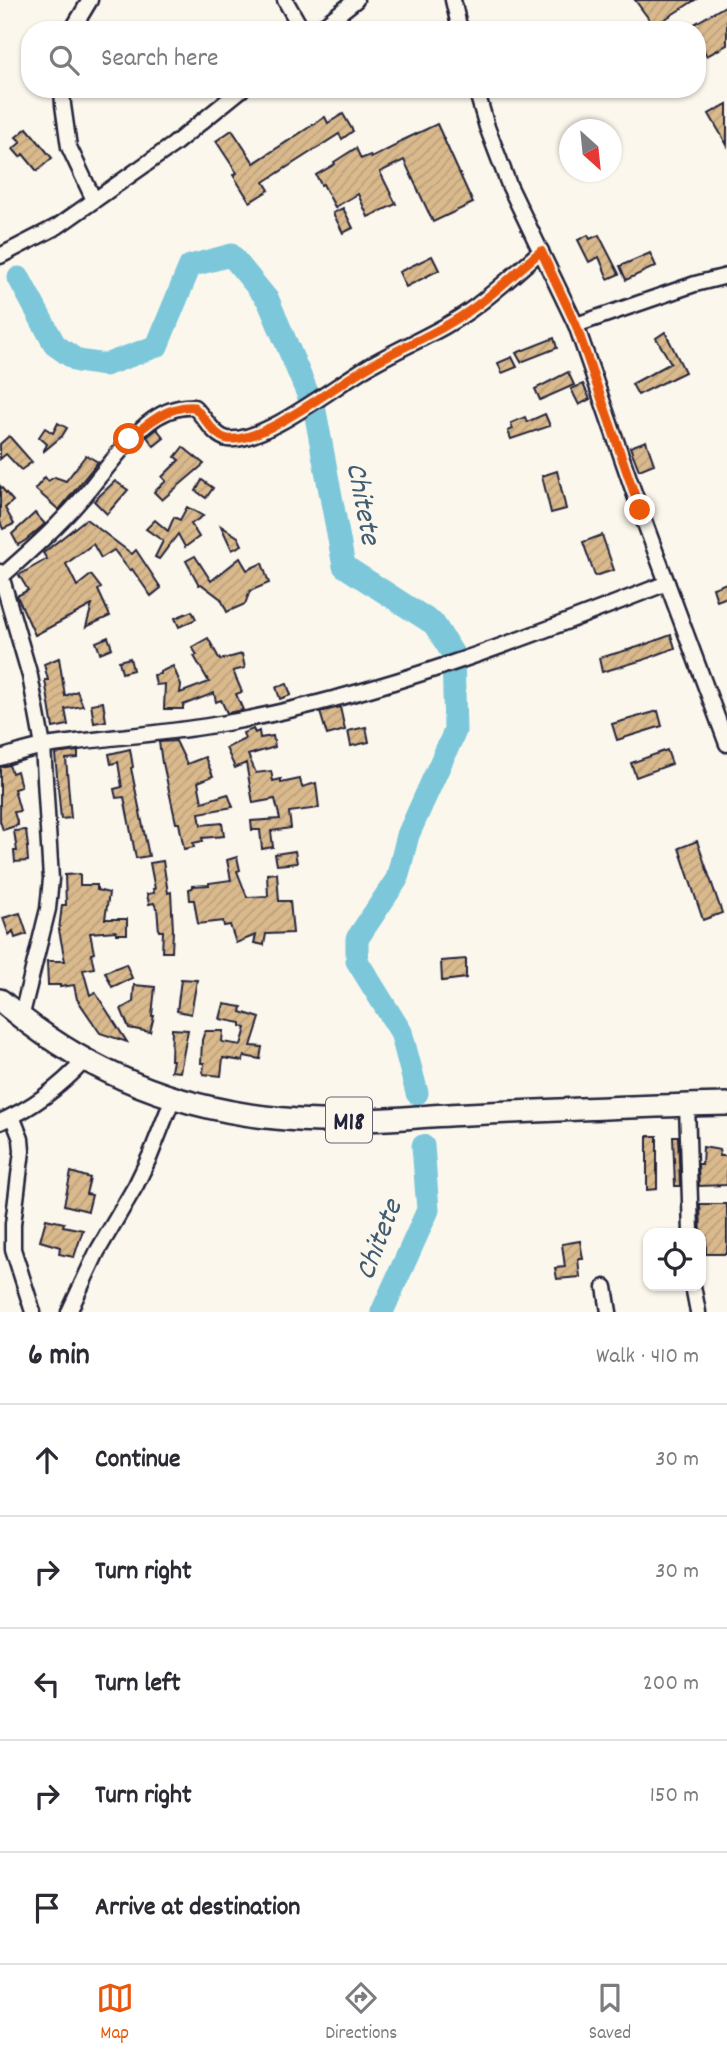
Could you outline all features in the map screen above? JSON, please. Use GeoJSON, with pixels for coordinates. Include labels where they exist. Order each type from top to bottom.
{"type":"FeatureCollection","features":[{"type":"Feature","properties":{"kind":"main road","name":"M18"},"geometry":{"type":"LineString","coordinates":[[0,1000],[21,1018],[84,1060],[128,1081],[173,1098],[252,1116],[321,1121],[727,1104]]}},
{"type":"Feature","properties":{"kind":"street"},"geometry":{"type":"LineString","coordinates":[[77,21],[90,0]]}},
{"type":"Feature","properties":{"kind":"street"},"geometry":{"type":"LineString","coordinates":[[285,0],[297,21]]}},
{"type":"Feature","properties":{"kind":"street"},"geometry":{"type":"LineString","coordinates":[[329,21],[356,0]]}},
{"type":"Feature","properties":{"kind":"street"},"geometry":{"type":"LineString","coordinates":[[453,0],[458,21]]}},
{"type":"Feature","properties":{"kind":"street"},"geometry":{"type":"LineString","coordinates":[[63,98],[69,147],[94,200]]}},
{"type":"Feature","properties":{"kind":"street"},"geometry":{"type":"LineString","coordinates":[[0,256],[58,226],[173,145],[231,98]]}},
{"type":"Feature","properties":{"kind":"street"},"geometry":{"type":"LineString","coordinates":[[479,98],[509,185],[576,325],[727,744]]}},
{"type":"Feature","properties":{"kind":"street"},"geometry":{"type":"LineString","coordinates":[[21,1018],[48,908],[51,878],[43,746],[30,676],[1,575],[61,521],[129,439],[165,413],[181,406],[194,407],[217,433],[227,439],[247,437],[277,424],[369,366],[446,327],[476,306],[541,251]]}},
{"type":"Feature","properties":{"kind":"street"},"geometry":{"type":"LineString","coordinates":[[576,325],[695,284],[727,276]]}},
{"type":"Feature","properties":{"kind":"street"},"geometry":{"type":"LineString","coordinates":[[0,758],[43,746],[226,723],[319,702],[412,677],[554,627],[667,583]]}},
{"type":"Feature","properties":{"kind":"street"},"geometry":{"type":"LineString","coordinates":[[33,1312],[13,1249],[21,1139],[6,1119],[50,1093],[84,1060]]}},
{"type":"Feature","properties":{"kind":"street"},"geometry":{"type":"LineString","coordinates":[[69,1312],[97,1252],[136,1185],[173,1098]]}},
{"type":"Feature","properties":{"kind":"street"},"geometry":{"type":"LineString","coordinates":[[687,1105],[691,1228]]}},
{"type":"Feature","properties":{"kind":"street"},"geometry":{"type":"LineString","coordinates":[[605,1287],[609,1312]]}},
{"type":"Feature","properties":{"kind":"street"},"geometry":{"type":"LineString","coordinates":[[694,1291],[698,1312]]}},
{"type":"Feature","properties":{"kind":"building"},"geometry":{"type":"Polygon","coordinates":[[[635,0],[695,0],[662,21],[650,21],[635,0]]]}},
{"type":"Feature","properties":{"kind":"building"},"geometry":{"type":"Polygon","coordinates":[[[727,5],[727,45],[707,56],[706,21],[699,21],[727,5]]]}},
{"type":"Feature","properties":{"kind":"building"},"geometry":{"type":"Polygon","coordinates":[[[727,104],[727,145],[709,114],[727,104]]]}},
{"type":"Feature","properties":{"kind":"building"},"geometry":{"type":"Polygon","coordinates":[[[343,114],[353,131],[342,139],[339,134],[264,182],[269,190],[250,202],[233,175],[237,173],[216,141],[232,130],[254,163],[325,117],[328,123],[343,114]]]}},
{"type":"Feature","properties":{"kind":"building"},"geometry":{"type":"Polygon","coordinates":[[[437,124],[473,203],[433,222],[404,160],[380,172],[396,204],[368,217],[358,194],[335,207],[316,175],[356,148],[361,159],[370,155],[371,158],[437,124]]]}},
{"type":"Feature","properties":{"kind":"building"},"geometry":{"type":"Polygon","coordinates":[[[27,128],[52,158],[37,171],[23,154],[20,157],[13,149],[21,142],[16,137],[27,128]]]}},
{"type":"Feature","properties":{"kind":"building"},"geometry":{"type":"Polygon","coordinates":[[[343,208],[353,228],[343,233],[333,213],[343,208]]]}},
{"type":"Feature","properties":{"kind":"building"},"geometry":{"type":"Polygon","coordinates":[[[588,235],[590,239],[599,235],[619,274],[608,279],[599,257],[589,262],[578,240],[588,235]]]}},
{"type":"Feature","properties":{"kind":"building"},"geometry":{"type":"Polygon","coordinates":[[[650,253],[656,266],[626,280],[620,266],[650,253]]]}},
{"type":"Feature","properties":{"kind":"building"},"geometry":{"type":"Polygon","coordinates":[[[432,256],[439,270],[406,287],[399,272],[432,256]]]}},
{"type":"Feature","properties":{"kind":"building"},"geometry":{"type":"Polygon","coordinates":[[[665,332],[685,372],[638,395],[632,384],[671,363],[656,338],[665,332]]]}},
{"type":"Feature","properties":{"kind":"building"},"geometry":{"type":"Polygon","coordinates":[[[554,338],[557,348],[521,362],[516,353],[554,338]]]}},
{"type":"Feature","properties":{"kind":"building"},"geometry":{"type":"Polygon","coordinates":[[[512,357],[517,367],[502,373],[498,363],[512,357]]]}},
{"type":"Feature","properties":{"kind":"building"},"geometry":{"type":"Polygon","coordinates":[[[568,372],[574,385],[540,400],[535,389],[568,372]]]}},
{"type":"Feature","properties":{"kind":"building"},"geometry":{"type":"Polygon","coordinates":[[[583,384],[590,399],[579,405],[571,389],[583,384]]]}},
{"type":"Feature","properties":{"kind":"building"},"geometry":{"type":"Polygon","coordinates":[[[545,414],[550,426],[511,439],[508,431],[513,429],[511,423],[525,417],[527,422],[545,414]]]}},
{"type":"Feature","properties":{"kind":"building"},"geometry":{"type":"Polygon","coordinates":[[[58,423],[67,428],[62,436],[43,452],[47,444],[39,437],[45,428],[53,433],[58,423]]]}},
{"type":"Feature","properties":{"kind":"building"},"geometry":{"type":"Polygon","coordinates":[[[157,429],[164,438],[154,446],[147,437],[157,429]]]}},
{"type":"Feature","properties":{"kind":"building"},"geometry":{"type":"Polygon","coordinates":[[[9,436],[32,462],[21,470],[6,454],[0,459],[0,444],[9,436]]]}},
{"type":"Feature","properties":{"kind":"building"},"geometry":{"type":"Polygon","coordinates":[[[646,441],[654,464],[639,470],[630,447],[646,441]]]}},
{"type":"Feature","properties":{"kind":"building"},"geometry":{"type":"Polygon","coordinates":[[[183,447],[204,464],[162,500],[154,492],[166,481],[162,477],[179,460],[175,457],[183,447]]]}},
{"type":"Feature","properties":{"kind":"building"},"geometry":{"type":"Polygon","coordinates":[[[86,455],[98,462],[59,510],[35,489],[45,477],[48,481],[55,477],[66,481],[86,455]]]}},
{"type":"Feature","properties":{"kind":"building"},"geometry":{"type":"Polygon","coordinates":[[[557,471],[566,509],[551,513],[542,476],[557,471]]]}},
{"type":"Feature","properties":{"kind":"building"},"geometry":{"type":"Polygon","coordinates":[[[202,480],[213,488],[206,498],[196,491],[202,480]]]}},
{"type":"Feature","properties":{"kind":"building"},"geometry":{"type":"Polygon","coordinates":[[[115,481],[128,490],[107,514],[94,501],[115,481]]]}},
{"type":"Feature","properties":{"kind":"building"},"geometry":{"type":"Polygon","coordinates":[[[0,486],[13,501],[5,508],[14,524],[3,529],[0,522],[0,486]]]}},
{"type":"Feature","properties":{"kind":"building"},"geometry":{"type":"Polygon","coordinates":[[[187,507],[203,516],[191,524],[199,537],[185,547],[178,534],[159,559],[155,557],[163,541],[146,529],[155,520],[168,531],[174,517],[180,520],[187,507]]]}},
{"type":"Feature","properties":{"kind":"building"},"geometry":{"type":"Polygon","coordinates":[[[35,513],[45,524],[18,545],[12,534],[35,513]]]}},
{"type":"Feature","properties":{"kind":"building"},"geometry":{"type":"Polygon","coordinates":[[[86,519],[132,554],[136,550],[161,588],[151,596],[132,569],[130,571],[114,550],[101,558],[93,544],[66,564],[77,586],[91,575],[101,588],[98,590],[110,616],[86,627],[92,605],[35,635],[17,596],[28,590],[19,575],[47,559],[43,553],[86,519]]]}},
{"type":"Feature","properties":{"kind":"building"},"geometry":{"type":"Polygon","coordinates":[[[221,526],[238,537],[242,545],[232,550],[221,526]]]}},
{"type":"Feature","properties":{"kind":"building"},"geometry":{"type":"Polygon","coordinates":[[[602,535],[614,570],[595,576],[583,542],[602,535]]]}},
{"type":"Feature","properties":{"kind":"building"},"geometry":{"type":"Polygon","coordinates":[[[195,556],[211,581],[240,558],[247,570],[262,563],[269,583],[250,591],[245,604],[227,612],[221,599],[199,585],[186,561],[195,556]]]}},
{"type":"Feature","properties":{"kind":"building"},"geometry":{"type":"Polygon","coordinates":[[[727,583],[727,597],[717,601],[713,588],[727,583]]]}},
{"type":"Feature","properties":{"kind":"building"},"geometry":{"type":"Polygon","coordinates":[[[192,611],[196,619],[179,627],[175,618],[192,611]]]}},
{"type":"Feature","properties":{"kind":"building"},"geometry":{"type":"Polygon","coordinates":[[[671,635],[675,648],[602,672],[599,658],[671,635]]]}},
{"type":"Feature","properties":{"kind":"building"},"geometry":{"type":"Polygon","coordinates":[[[108,637],[112,648],[100,653],[96,642],[108,637]]]}},
{"type":"Feature","properties":{"kind":"building"},"geometry":{"type":"Polygon","coordinates":[[[208,638],[220,660],[242,654],[245,668],[233,671],[242,692],[236,694],[243,710],[227,713],[221,700],[216,702],[214,693],[183,705],[183,709],[164,709],[165,684],[156,685],[154,675],[173,666],[181,685],[180,693],[209,682],[194,656],[197,655],[192,647],[208,638]]]}},
{"type":"Feature","properties":{"kind":"building"},"geometry":{"type":"Polygon","coordinates":[[[59,658],[65,696],[77,691],[83,706],[65,709],[68,725],[53,728],[44,664],[59,658]]]}},
{"type":"Feature","properties":{"kind":"building"},"geometry":{"type":"Polygon","coordinates":[[[130,658],[133,670],[122,673],[119,661],[130,658]]]}},
{"type":"Feature","properties":{"kind":"building"},"geometry":{"type":"Polygon","coordinates":[[[287,684],[291,695],[280,699],[276,687],[287,684]]]}},
{"type":"Feature","properties":{"kind":"building"},"geometry":{"type":"Polygon","coordinates":[[[103,702],[106,721],[94,723],[91,704],[103,702]]]}},
{"type":"Feature","properties":{"kind":"building"},"geometry":{"type":"Polygon","coordinates":[[[340,707],[345,730],[327,735],[320,712],[340,707]]]}},
{"type":"Feature","properties":{"kind":"building"},"geometry":{"type":"Polygon","coordinates":[[[658,711],[662,726],[617,740],[612,724],[658,711]]]}},
{"type":"Feature","properties":{"kind":"building"},"geometry":{"type":"Polygon","coordinates":[[[366,727],[369,742],[351,746],[348,731],[366,727]]]}},
{"type":"Feature","properties":{"kind":"building"},"geometry":{"type":"Polygon","coordinates":[[[253,729],[255,733],[259,731],[260,738],[273,736],[275,747],[248,755],[256,773],[271,771],[273,781],[281,779],[281,783],[300,779],[302,787],[316,783],[319,808],[289,812],[291,828],[271,831],[273,847],[262,849],[260,830],[252,830],[251,821],[280,819],[275,799],[253,803],[246,763],[235,768],[226,748],[245,739],[243,733],[253,729]]]}},
{"type":"Feature","properties":{"kind":"building"},"geometry":{"type":"Polygon","coordinates":[[[176,741],[187,764],[205,757],[213,776],[198,782],[202,802],[228,794],[233,807],[199,813],[201,825],[222,823],[224,836],[202,838],[203,841],[193,843],[194,847],[184,849],[159,742],[176,741]]]}},
{"type":"Feature","properties":{"kind":"building"},"geometry":{"type":"Polygon","coordinates":[[[130,749],[131,768],[149,856],[136,858],[124,797],[116,798],[114,789],[122,787],[118,762],[111,764],[109,754],[130,749]]]}},
{"type":"Feature","properties":{"kind":"building"},"geometry":{"type":"Polygon","coordinates":[[[667,750],[672,764],[636,777],[631,763],[667,750]]]}},
{"type":"Feature","properties":{"kind":"building"},"geometry":{"type":"Polygon","coordinates":[[[78,751],[78,758],[66,759],[71,818],[61,819],[55,754],[78,751]]]}},
{"type":"Feature","properties":{"kind":"building"},"geometry":{"type":"Polygon","coordinates":[[[9,765],[12,773],[17,771],[21,787],[14,789],[20,811],[14,812],[18,825],[3,830],[0,821],[0,767],[9,765]]]}},
{"type":"Feature","properties":{"kind":"building"},"geometry":{"type":"Polygon","coordinates":[[[26,830],[28,861],[15,862],[14,851],[17,851],[14,831],[26,830]]]}},
{"type":"Feature","properties":{"kind":"building"},"geometry":{"type":"Polygon","coordinates":[[[697,841],[722,913],[703,920],[679,848],[697,841]]]}},
{"type":"Feature","properties":{"kind":"building"},"geometry":{"type":"Polygon","coordinates":[[[295,851],[297,863],[277,865],[275,854],[295,851]]]}},
{"type":"Feature","properties":{"kind":"building"},"geometry":{"type":"Polygon","coordinates":[[[237,857],[240,870],[237,871],[247,897],[268,896],[267,874],[277,873],[279,901],[290,901],[293,933],[266,934],[264,945],[254,943],[256,935],[236,943],[230,925],[224,926],[223,921],[198,924],[194,900],[190,900],[189,889],[192,886],[231,880],[227,860],[237,857]]]}},
{"type":"Feature","properties":{"kind":"building"},"geometry":{"type":"Polygon","coordinates":[[[163,861],[168,893],[171,892],[172,952],[162,952],[163,931],[159,931],[157,908],[154,903],[149,904],[147,894],[154,893],[155,889],[150,863],[163,861]]]}},
{"type":"Feature","properties":{"kind":"building"},"geometry":{"type":"Polygon","coordinates":[[[80,874],[80,885],[97,885],[97,890],[109,893],[105,919],[127,919],[127,934],[116,934],[116,931],[90,933],[94,968],[83,970],[90,995],[95,992],[127,1042],[100,1033],[77,999],[74,985],[48,985],[47,961],[65,961],[59,930],[62,905],[66,905],[65,875],[80,874]]]}},
{"type":"Feature","properties":{"kind":"building"},"geometry":{"type":"Polygon","coordinates":[[[20,913],[27,934],[15,938],[13,931],[9,935],[3,918],[20,913]]]}},
{"type":"Feature","properties":{"kind":"building"},"geometry":{"type":"Polygon","coordinates":[[[466,959],[466,978],[442,981],[441,961],[466,959]]]}},
{"type":"Feature","properties":{"kind":"building"},"geometry":{"type":"Polygon","coordinates":[[[126,964],[132,978],[112,987],[105,972],[126,964]]]}},
{"type":"Feature","properties":{"kind":"building"},"geometry":{"type":"Polygon","coordinates":[[[181,979],[197,980],[191,1014],[177,1011],[181,979]]]}},
{"type":"Feature","properties":{"kind":"building"},"geometry":{"type":"Polygon","coordinates":[[[134,985],[155,987],[154,1016],[150,1032],[129,1028],[121,1009],[133,1002],[134,985]]]}},
{"type":"Feature","properties":{"kind":"building"},"geometry":{"type":"Polygon","coordinates":[[[224,1004],[242,1007],[241,1012],[260,1018],[251,1046],[262,1047],[260,1059],[244,1056],[243,1061],[223,1058],[221,1076],[203,1074],[202,1040],[205,1031],[223,1031],[222,1042],[241,1045],[246,1028],[241,1026],[241,1023],[220,1019],[224,1004]]]}},
{"type":"Feature","properties":{"kind":"building"},"geometry":{"type":"Polygon","coordinates":[[[172,1029],[188,1030],[180,1072],[171,1071],[172,1029]]]}},
{"type":"Feature","properties":{"kind":"building"},"geometry":{"type":"Polygon","coordinates":[[[647,1136],[657,1136],[657,1189],[647,1190],[647,1136]]]}},
{"type":"Feature","properties":{"kind":"building"},"geometry":{"type":"Polygon","coordinates":[[[673,1136],[678,1136],[680,1186],[675,1186],[673,1136]]]}},
{"type":"Feature","properties":{"kind":"building"},"geometry":{"type":"Polygon","coordinates":[[[703,1147],[720,1150],[719,1156],[727,1156],[727,1185],[699,1186],[698,1164],[702,1164],[703,1147]]]}},
{"type":"Feature","properties":{"kind":"building"},"geometry":{"type":"Polygon","coordinates":[[[71,1172],[90,1178],[86,1194],[92,1195],[88,1211],[64,1205],[71,1172]]]}},
{"type":"Feature","properties":{"kind":"building"},"geometry":{"type":"Polygon","coordinates":[[[700,1204],[727,1204],[727,1254],[706,1254],[706,1228],[701,1228],[700,1204]]]}},
{"type":"Feature","properties":{"kind":"building"},"geometry":{"type":"Polygon","coordinates":[[[46,1219],[83,1230],[74,1257],[59,1254],[60,1247],[40,1241],[46,1219]]]}},
{"type":"Feature","properties":{"kind":"building"},"geometry":{"type":"Polygon","coordinates":[[[580,1241],[583,1259],[578,1259],[580,1277],[557,1279],[555,1268],[565,1267],[562,1244],[580,1241]]]}},
{"type":"Feature","properties":{"kind":"waterway","name":"Chitete"},"geometry":{"type":"LineString","coordinates":[[19,278],[55,345],[78,361],[105,365],[157,346],[190,266],[231,255],[268,300],[315,411],[344,566],[434,624],[453,654],[455,731],[408,835],[397,879],[357,939],[357,961],[401,1032],[417,1093]]}},
{"type":"Feature","properties":{"kind":"waterway","name":"Chitete"},"geometry":{"type":"LineString","coordinates":[[382,1312],[428,1210],[423,1146]]}},
{"type":"Feature","properties":{"kind":"route"},"geometry":{"type":"LineString","coordinates":[[129,439],[165,413],[181,406],[194,407],[217,433],[227,439],[247,437],[277,424],[369,366],[446,327],[476,306],[541,251],[576,325],[640,510]]}}]}
